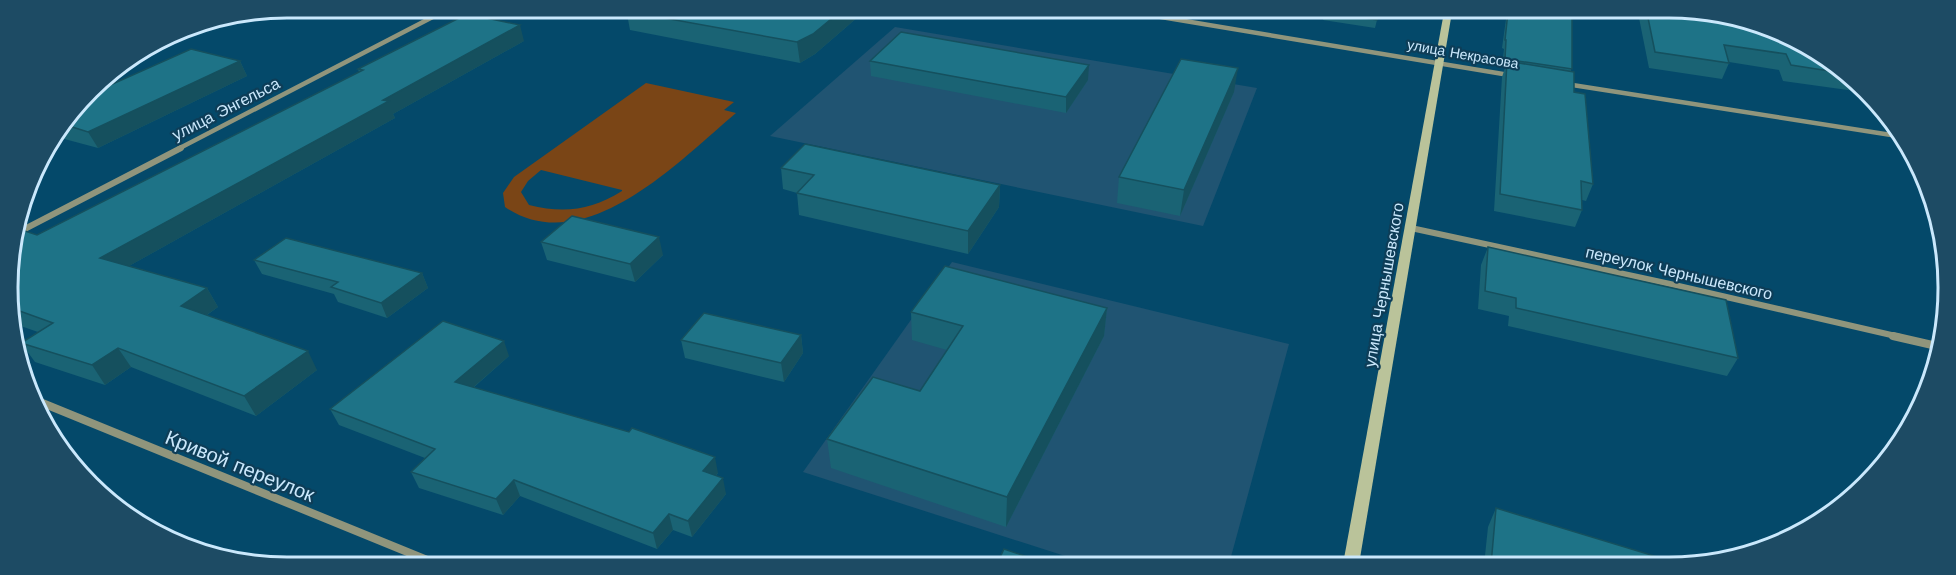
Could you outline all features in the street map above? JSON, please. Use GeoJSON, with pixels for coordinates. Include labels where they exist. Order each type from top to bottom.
{"type":"FeatureCollection","features":[{"type":"Feature","properties":{"kind":"main road","name":"улица Чернышевского"},"geometry":{"type":"LineString","coordinates":[[1352,557],[1447,18]]}},
{"type":"Feature","properties":{"kind":"street","name":"улица Энгельса"},"geometry":{"type":"LineString","coordinates":[[24,229],[431,18]]}},
{"type":"Feature","properties":{"kind":"street","name":"улица Некрасова"},"geometry":{"type":"LineString","coordinates":[[1167,18],[1514,76]]}},
{"type":"Feature","properties":{"kind":"street"},"geometry":{"type":"LineString","coordinates":[[1560,83],[1891,135]]}},
{"type":"Feature","properties":{"kind":"street","name":"переулок Чернышевского"},"geometry":{"type":"LineString","coordinates":[[1411,228],[1647,279],[1932,346]]}},
{"type":"Feature","properties":{"kind":"street","name":"Кривой переулок"},"geometry":{"type":"LineString","coordinates":[[45,404],[420,557]]}},
{"type":"Feature","properties":{"kind":"shaded area"},"geometry":{"type":"Polygon","coordinates":[[[895,27],[1257,88],[1203,226],[770,136],[895,27]]]}},
{"type":"Feature","properties":{"kind":"shaded area"},"geometry":{"type":"Polygon","coordinates":[[[646,83],[734,102],[724,110],[736,113],[687,156],[629,198],[598,214],[567,222],[536,220],[505,207],[503,193],[514,177],[646,83]],[[541,170],[528,181],[521,192],[529,205],[566,210],[588,206],[622,190],[541,170]]]}},
{"type":"Feature","properties":{"kind":"shaded area"},"geometry":{"type":"Polygon","coordinates":[[[952,262],[1289,344],[1231,557],[1068,557],[803,472],[952,262]]]}},
{"type":"Feature","properties":{"kind":"building"},"geometry":{"type":"Polygon","coordinates":[[[459,18],[486,18],[520,25],[383,100],[389,101],[100,258],[207,288],[181,306],[308,351],[244,396],[118,348],[92,365],[24,344],[23,342],[53,323],[19,311],[20,252],[24,232],[37,235],[363,70],[358,69],[459,18]]]}},
{"type":"Feature","properties":{"kind":"building"},"geometry":{"type":"Polygon","coordinates":[[[664,18],[832,18],[813,34],[797,42],[664,18]]]}},
{"type":"Feature","properties":{"kind":"building"},"geometry":{"type":"Polygon","coordinates":[[[1507,18],[1572,18],[1572,69],[1505,59],[1507,18]]]}},
{"type":"Feature","properties":{"kind":"building"},"geometry":{"type":"Polygon","coordinates":[[[1648,18],[1704,20],[1755,32],[1788,46],[1829,71],[1791,65],[1786,54],[1724,45],[1729,63],[1655,52],[1648,18]]]}},
{"type":"Feature","properties":{"kind":"building"},"geometry":{"type":"Polygon","coordinates":[[[901,32],[1089,65],[1066,97],[870,61],[901,32]]]}},
{"type":"Feature","properties":{"kind":"building"},"geometry":{"type":"Polygon","coordinates":[[[191,49],[240,61],[88,132],[71,127],[110,85],[191,49]]]}},
{"type":"Feature","properties":{"kind":"building"},"geometry":{"type":"Polygon","coordinates":[[[1181,59],[1238,68],[1184,190],[1119,177],[1181,59]]]}},
{"type":"Feature","properties":{"kind":"building"},"geometry":{"type":"Polygon","coordinates":[[[1507,61],[1574,72],[1574,92],[1585,94],[1593,184],[1581,181],[1582,210],[1500,194],[1507,61]]]}},
{"type":"Feature","properties":{"kind":"building"},"geometry":{"type":"Polygon","coordinates":[[[805,144],[1000,185],[968,231],[797,193],[814,175],[781,168],[805,144]]]}},
{"type":"Feature","properties":{"kind":"building"},"geometry":{"type":"Polygon","coordinates":[[[572,216],[659,237],[630,264],[541,242],[572,216]]]}},
{"type":"Feature","properties":{"kind":"building"},"geometry":{"type":"Polygon","coordinates":[[[286,238],[422,273],[381,303],[331,287],[338,282],[254,260],[286,238]]]}},
{"type":"Feature","properties":{"kind":"building"},"geometry":{"type":"Polygon","coordinates":[[[1488,247],[1726,300],[1738,358],[1516,308],[1516,298],[1485,291],[1488,247]]]}},
{"type":"Feature","properties":{"kind":"building"},"geometry":{"type":"Polygon","coordinates":[[[945,266],[1107,308],[1007,497],[827,439],[873,377],[920,391],[963,326],[911,312],[945,266]]]}},
{"type":"Feature","properties":{"kind":"building"},"geometry":{"type":"Polygon","coordinates":[[[704,313],[801,335],[781,363],[681,340],[704,313]]]}},
{"type":"Feature","properties":{"kind":"building"},"geometry":{"type":"Polygon","coordinates":[[[443,321],[504,341],[455,382],[629,432],[632,428],[715,457],[703,471],[723,478],[688,521],[669,514],[653,533],[514,480],[496,499],[411,472],[435,449],[330,409],[443,321]]]}},
{"type":"Feature","properties":{"kind":"building"},"geometry":{"type":"Polygon","coordinates":[[[1496,508],[1658,557],[1492,557],[1496,508]]]}},
{"type":"Feature","properties":{"kind":"building"},"geometry":{"type":"Polygon","coordinates":[[[1004,549],[1028,557],[1000,557],[1004,549]]]}}]}
